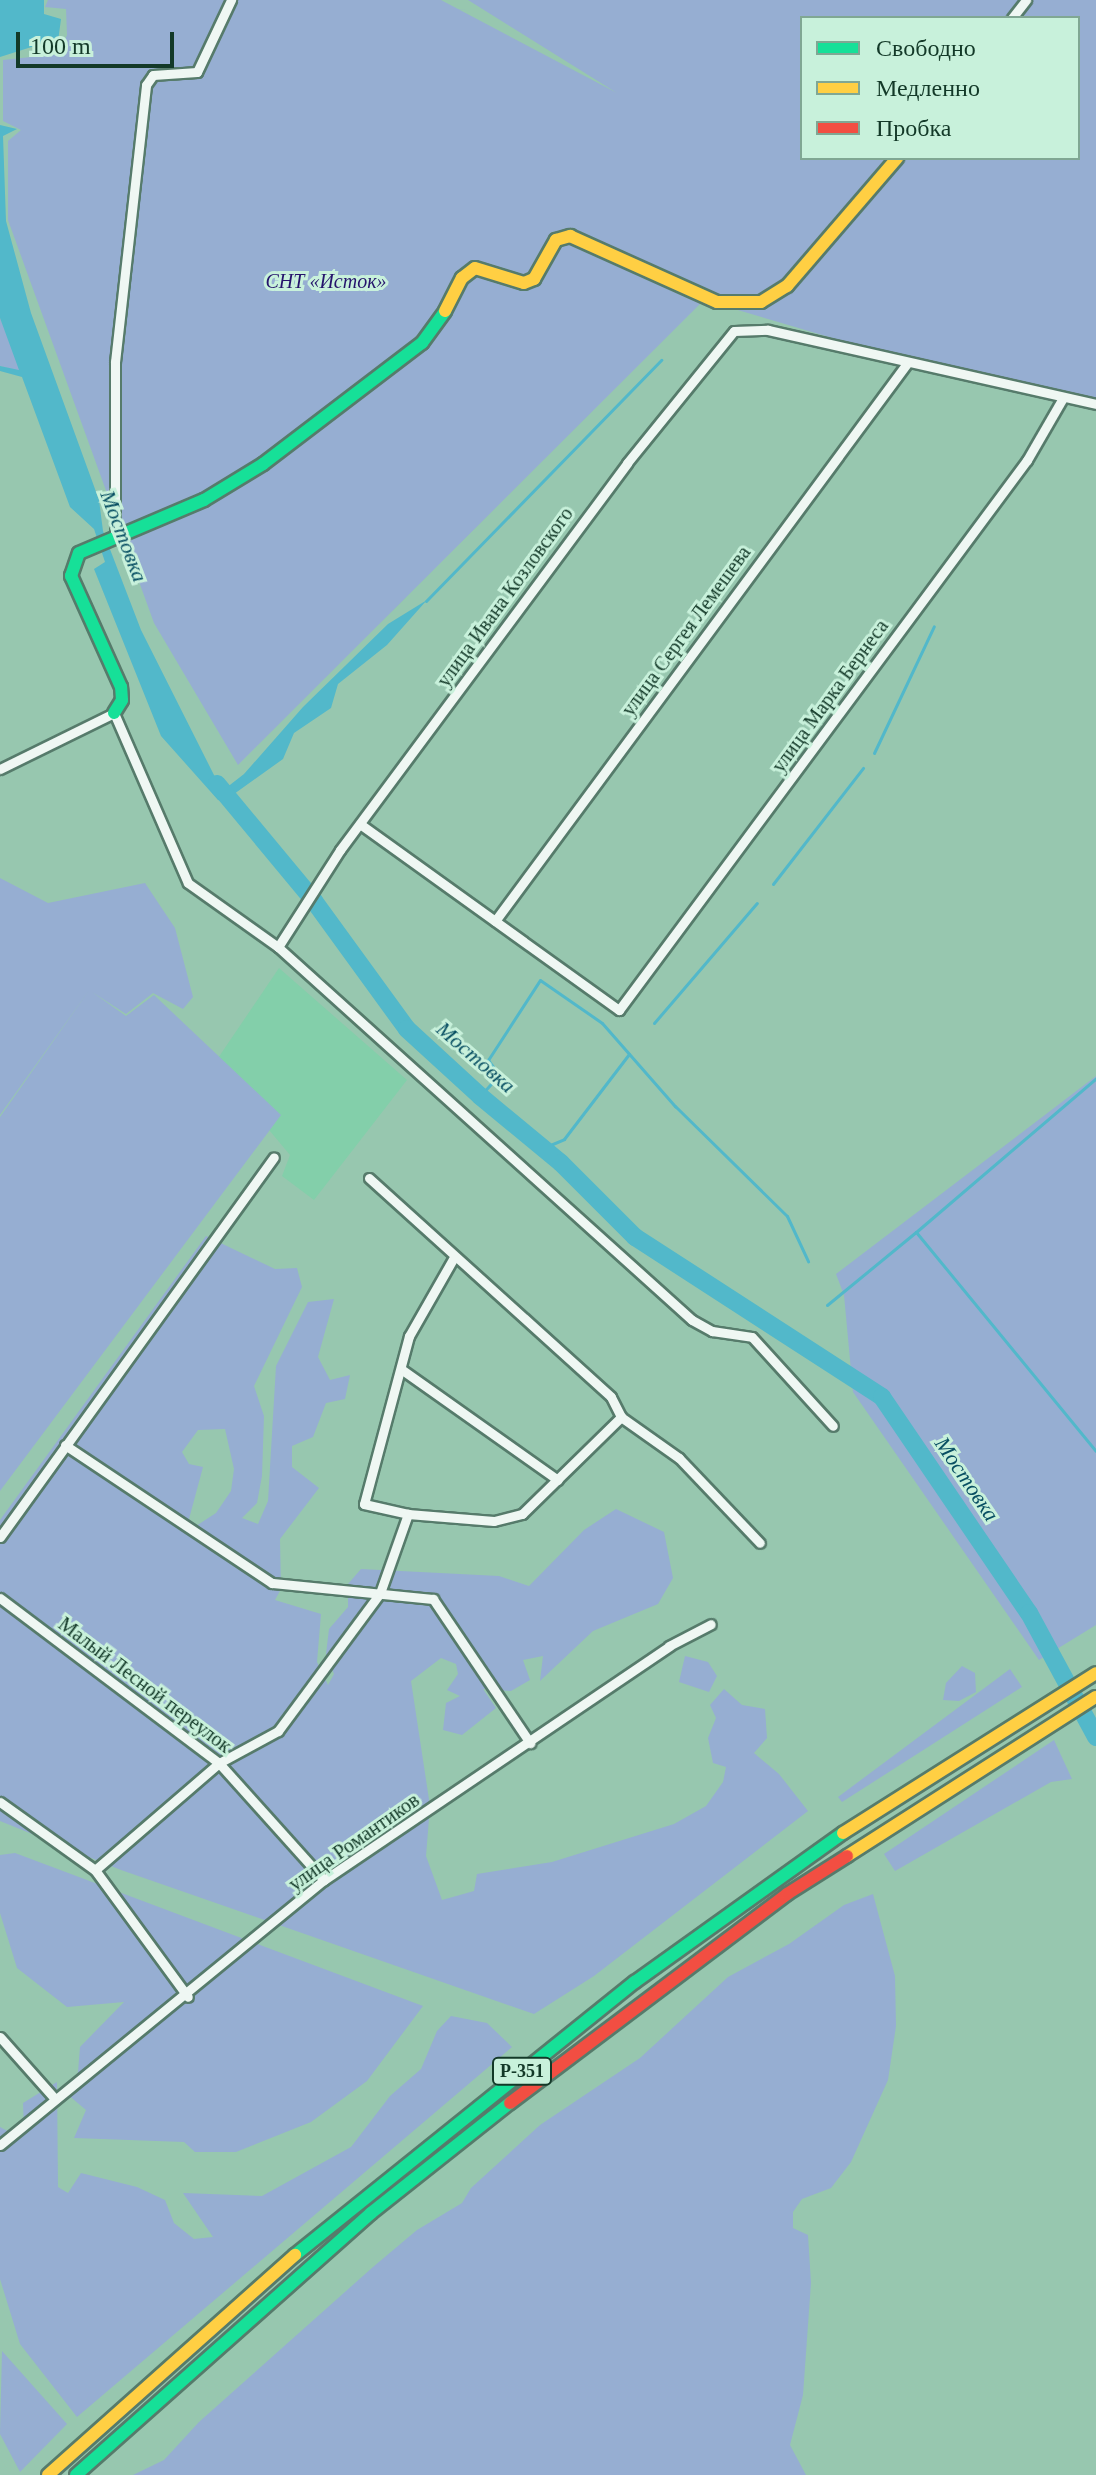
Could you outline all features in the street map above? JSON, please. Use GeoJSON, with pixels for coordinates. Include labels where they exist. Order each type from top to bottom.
{"type":"FeatureCollection","features":[{"type":"Feature","properties":{"kind":"main road"},"geometry":{"type":"LineString","coordinates":[[114,713],[122,700],[121,687],[71,576],[79,553],[112,536],[204,500],[263,464],[422,343],[444,314],[462,278],[475,268],[524,283],[534,279],[556,240],[570,236],[717,302],[746,306],[761,302],[787,286],[895,160]]}},
{"type":"Feature","properties":{"kind":"main road","name":"Р-351"},"geometry":{"type":"LineString","coordinates":[[48,2475],[265,2279],[635,1982],[809,1855],[1092,1675]]}},
{"type":"Feature","properties":{"kind":"main road","name":"Р-351"},"geometry":{"type":"LineString","coordinates":[[76,2475],[360,2222],[583,2046],[787,1894],[1096,1697]]}},
{"type":"Feature","properties":{"kind":"street"},"geometry":{"type":"LineString","coordinates":[[112,536],[115,362],[146,85],[153,75],[197,72],[231,0]]}},
{"type":"Feature","properties":{"kind":"street"},"geometry":{"type":"LineString","coordinates":[[1014,16],[1026,0]]}},
{"type":"Feature","properties":{"kind":"street","name":"улица Ивана Козловского"},"geometry":{"type":"LineString","coordinates":[[278,947],[304,900],[627,463],[734,331],[768,330],[908,362]]}},
{"type":"Feature","properties":{"kind":"street"},"geometry":{"type":"LineString","coordinates":[[908,362],[1096,404]]}},
{"type":"Feature","properties":{"kind":"street","name":"улица Сергея Лемешева"},"geometry":{"type":"LineString","coordinates":[[495,921],[908,362]]}},
{"type":"Feature","properties":{"kind":"street","name":"улица Марка Бернеса"},"geometry":{"type":"LineString","coordinates":[[495,921],[619,1010],[1027,460],[1063,398]]}},
{"type":"Feature","properties":{"kind":"street"},"geometry":{"type":"LineString","coordinates":[[0,769],[114,713],[188,883],[278,947],[692,1320],[712,1331],[752,1337],[833,1426]]}},
{"type":"Feature","properties":{"kind":"street"},"geometry":{"type":"LineString","coordinates":[[360,824],[495,921]]}},
{"type":"Feature","properties":{"kind":"street"},"geometry":{"type":"LineString","coordinates":[[0,1537],[274,1157]]}},
{"type":"Feature","properties":{"kind":"street"},"geometry":{"type":"LineString","coordinates":[[369,1178],[453,1259],[611,1397],[621,1417],[679,1458],[760,1543]]}},
{"type":"Feature","properties":{"kind":"street"},"geometry":{"type":"LineString","coordinates":[[453,1259],[409,1336],[364,1504],[408,1514],[494,1521],[522,1514],[621,1417]]}},
{"type":"Feature","properties":{"kind":"street"},"geometry":{"type":"LineString","coordinates":[[401,1369],[558,1480]]}},
{"type":"Feature","properties":{"kind":"street"},"geometry":{"type":"LineString","coordinates":[[65,1445],[272,1583],[426,1596],[442,1608],[530,1743]]}},
{"type":"Feature","properties":{"kind":"street"},"geometry":{"type":"LineString","coordinates":[[95,1870],[219,1763],[278,1731],[380,1593],[408,1514]]}},
{"type":"Feature","properties":{"kind":"street","name":"Малый Лесной переулок"},"geometry":{"type":"LineString","coordinates":[[0,1598],[219,1763],[324,1880]]}},
{"type":"Feature","properties":{"kind":"street","name":"улица Романтиков"},"geometry":{"type":"LineString","coordinates":[[0,2145],[188,1997],[324,1880],[669,1646],[711,1624]]}},
{"type":"Feature","properties":{"kind":"street"},"geometry":{"type":"LineString","coordinates":[[0,1802],[95,1870],[188,1997]]}},
{"type":"Feature","properties":{"kind":"street"},"geometry":{"type":"LineString","coordinates":[[0,2037],[55,2099]]}},
{"type":"Feature","properties":{"kind":"shaded area"},"geometry":{"type":"Polygon","coordinates":[[[0,0],[44,0],[44,14],[61,19],[57,49],[44,43],[0,57],[0,0]]]}},
{"type":"Feature","properties":{"kind":"shaded area"},"geometry":{"type":"Polygon","coordinates":[[[0,125],[17,129],[3,136],[6,221],[31,313],[99,500],[103,531],[141,630],[215,777],[226,788],[244,774],[303,707],[388,624],[427,600],[387,645],[338,684],[331,708],[294,733],[283,759],[234,794],[233,804],[218,800],[161,736],[94,569],[105,562],[94,529],[70,507],[22,377],[0,371],[0,366],[19,370],[0,318],[0,125]]]}},
{"type":"Feature","properties":{"kind":"shaded area"},"geometry":{"type":"Polygon","coordinates":[[[279,968],[407,1080],[314,1200],[282,1176],[290,1155],[214,1064],[279,968]]]}},
{"type":"Feature","properties":{"kind":"green space","name":"СНТ «Исток»"},"geometry":{"type":"Polygon","coordinates":[[[48,0],[441,0],[617,93],[468,0],[1096,0],[1096,399],[863,347],[704,300],[238,765],[154,623],[8,220],[8,141],[21,130],[3,121],[3,60],[59,54],[67,35],[66,9],[45,7],[48,0]]]}},
{"type":"Feature","properties":{"kind":"green space"},"geometry":{"type":"Polygon","coordinates":[[[0,318],[18,359],[20,371],[0,366],[0,318]]]}},
{"type":"Feature","properties":{"kind":"green space"},"geometry":{"type":"Polygon","coordinates":[[[0,878],[48,903],[145,883],[175,928],[193,997],[183,1009],[153,993],[126,1014],[92,992],[126,1016],[154,995],[281,1115],[0,1491],[0,1117],[90,989],[0,1115],[0,878]]]}},
{"type":"Feature","properties":{"kind":"green space"},"geometry":{"type":"Polygon","coordinates":[[[1096,1076],[1096,1625],[1039,1660],[853,1392],[844,1295],[836,1274],[1096,1076]]]}},
{"type":"Feature","properties":{"kind":"green space"},"geometry":{"type":"Polygon","coordinates":[[[206,1236],[275,1269],[297,1268],[302,1287],[254,1386],[264,1416],[262,1476],[257,1503],[242,1518],[258,1524],[268,1501],[276,1366],[308,1302],[334,1299],[318,1357],[330,1380],[350,1375],[345,1399],[326,1403],[313,1437],[292,1446],[292,1467],[319,1488],[280,1539],[281,1589],[275,1600],[321,1614],[317,1662],[328,1685],[334,1674],[326,1654],[329,1629],[348,1607],[348,1584],[361,1569],[499,1576],[529,1586],[584,1530],[616,1509],[664,1532],[673,1578],[658,1604],[593,1631],[540,1681],[543,1656],[523,1660],[530,1680],[511,1691],[483,1689],[496,1708],[462,1735],[443,1730],[446,1703],[460,1696],[447,1690],[458,1674],[456,1664],[441,1658],[411,1681],[430,1806],[426,1856],[442,1900],[474,1891],[477,1874],[552,1862],[674,1824],[706,1806],[723,1782],[726,1767],[713,1763],[708,1738],[716,1718],[710,1705],[724,1689],[742,1705],[765,1709],[767,1738],[754,1753],[779,1774],[808,1811],[594,1976],[534,2014],[121,1870],[0,1821],[0,1520],[206,1236]],[[225,1429],[198,1430],[182,1452],[189,1464],[203,1467],[189,1519],[196,1526],[216,1513],[231,1491],[234,1469],[225,1429]]]}},
{"type":"Feature","properties":{"kind":"green space"},"geometry":{"type":"Polygon","coordinates":[[[685,1656],[708,1662],[717,1676],[709,1692],[679,1682],[685,1656]]]}},
{"type":"Feature","properties":{"kind":"green space"},"geometry":{"type":"Polygon","coordinates":[[[962,1666],[975,1673],[976,1692],[959,1701],[943,1700],[946,1683],[962,1666]]]}},
{"type":"Feature","properties":{"kind":"green space"},"geometry":{"type":"Polygon","coordinates":[[[1010,1669],[1022,1687],[842,1802],[838,1797],[1010,1669]]]}},
{"type":"Feature","properties":{"kind":"green space"},"geometry":{"type":"Polygon","coordinates":[[[1054,1740],[1072,1779],[1051,1782],[895,1871],[884,1854],[1054,1740]]]}},
{"type":"Feature","properties":{"kind":"green space"},"geometry":{"type":"Polygon","coordinates":[[[15,1853],[423,2006],[367,2081],[311,2122],[236,2152],[195,2152],[184,2142],[74,2138],[86,2110],[67,2094],[78,2072],[80,2047],[124,2002],[67,2007],[17,1968],[0,1913],[0,1855],[15,1853]]]}},
{"type":"Feature","properties":{"kind":"green space"},"geometry":{"type":"Polygon","coordinates":[[[873,1894],[895,1976],[896,2026],[888,2080],[851,2162],[831,2188],[802,2199],[793,2212],[793,2228],[808,2235],[811,2283],[803,2395],[790,2445],[806,2475],[133,2475],[164,2460],[199,2422],[373,2267],[417,2230],[462,2203],[471,2188],[540,2125],[640,2058],[728,1977],[789,1944],[844,1905],[873,1894]]]}},
{"type":"Feature","properties":{"kind":"green space"},"geometry":{"type":"Polygon","coordinates":[[[451,2016],[487,2023],[512,2047],[77,2417],[20,2344],[0,2279],[0,2127],[13,2134],[24,2131],[23,2103],[57,2082],[58,2187],[68,2193],[81,2173],[137,2187],[165,2200],[174,2223],[194,2239],[213,2237],[183,2193],[262,2196],[351,2147],[390,2096],[421,2069],[437,2031],[451,2016]]]}},
{"type":"Feature","properties":{"kind":"green space"},"geometry":{"type":"Polygon","coordinates":[[[2,2351],[67,2424],[20,2472],[0,2434],[2,2351]]]}},
{"type":"Feature","properties":{"kind":"waterway"},"geometry":{"type":"LineString","coordinates":[[426,601],[661,360]]}},
{"type":"Feature","properties":{"kind":"waterway"},"geometry":{"type":"LineString","coordinates":[[874,753],[934,626]]}},
{"type":"Feature","properties":{"kind":"waterway"},"geometry":{"type":"LineString","coordinates":[[773,884],[863,768]]}},
{"type":"Feature","properties":{"kind":"waterway","name":"Мостовка"},"geometry":{"type":"LineString","coordinates":[[217,784],[314,901],[407,1029],[480,1096],[561,1163],[635,1237],[882,1397],[1029,1613],[1096,1737]]}},
{"type":"Feature","properties":{"kind":"waterway"},"geometry":{"type":"LineString","coordinates":[[654,1023],[757,903]]}},
{"type":"Feature","properties":{"kind":"waterway"},"geometry":{"type":"LineString","coordinates":[[480,1096],[499,1075],[488,1060],[540,980],[602,1023],[675,1106],[787,1216],[808,1261]]}},
{"type":"Feature","properties":{"kind":"waterway"},"geometry":{"type":"LineString","coordinates":[[543,1148],[564,1139],[629,1054]]}},
{"type":"Feature","properties":{"kind":"waterway"},"geometry":{"type":"LineString","coordinates":[[916,1232],[1096,1078]]}},
{"type":"Feature","properties":{"kind":"waterway"},"geometry":{"type":"LineString","coordinates":[[827,1305],[916,1232],[1096,1451]]}},
{"type":"Feature","properties":{"kind":"traffic: fast"},"geometry":{"type":"LineString","coordinates":[[114,713],[122,700],[121,687],[71,576],[79,553],[204,500],[263,464],[422,343],[445,311]]}},
{"type":"Feature","properties":{"kind":"traffic: fast"},"geometry":{"type":"LineString","coordinates":[[295,2255],[635,1982],[843,1833]]}},
{"type":"Feature","properties":{"kind":"traffic: fast"},"geometry":{"type":"LineString","coordinates":[[76,2475],[371,2213],[510,2103]]}},
{"type":"Feature","properties":{"kind":"traffic: slow"},"geometry":{"type":"LineString","coordinates":[[445,311],[462,278],[475,268],[524,283],[534,279],[556,240],[570,236],[717,302],[761,302],[787,286],[895,160]]}},
{"type":"Feature","properties":{"kind":"traffic: slow"},"geometry":{"type":"LineString","coordinates":[[843,1833],[1096,1673]]}},
{"type":"Feature","properties":{"kind":"traffic: slow"},"geometry":{"type":"LineString","coordinates":[[847,1856],[1096,1697]]}},
{"type":"Feature","properties":{"kind":"traffic: slow"},"geometry":{"type":"LineString","coordinates":[[48,2475],[295,2255]]}},
{"type":"Feature","properties":{"kind":"traffic: jam"},"geometry":{"type":"LineString","coordinates":[[510,2103],[787,1894],[847,1856]]}}]}
